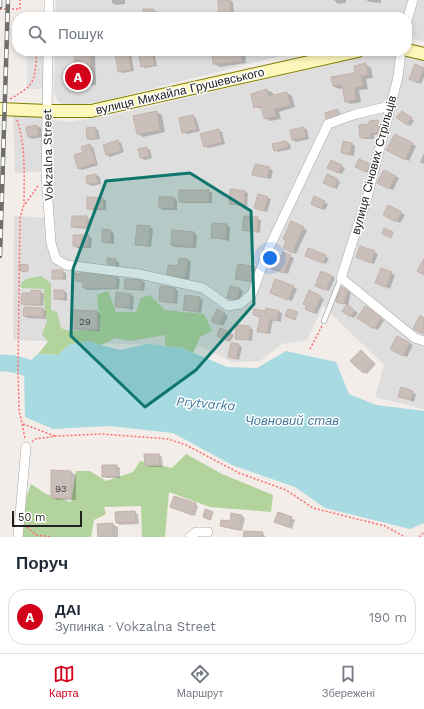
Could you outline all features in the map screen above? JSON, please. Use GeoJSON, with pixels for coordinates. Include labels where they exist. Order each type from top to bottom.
{"type":"FeatureCollection","features":[{"type":"Feature","properties":{"kind":"street"},"geometry":{"type":"LineString","coordinates":[[49,0],[49,12]]}},
{"type":"Feature","properties":{"kind":"street"},"geometry":{"type":"LineString","coordinates":[[410,12],[413,0]]}},
{"type":"Feature","properties":{"kind":"street"},"geometry":{"type":"LineString","coordinates":[[412,51],[424,54]]}},
{"type":"Feature","properties":{"kind":"street","name":"Vokzalna Street"},"geometry":{"type":"LineString","coordinates":[[48,56],[46,174],[51,243],[56,259],[66,265],[139,274],[203,288],[228,306],[240,304],[252,294],[268,250],[328,124],[356,114],[390,106]]}},
{"type":"Feature","properties":{"kind":"street","name":"вулиця Михайла Грушевського"},"geometry":{"type":"LineString","coordinates":[[0,109],[47,112],[91,111],[336,56]]}},
{"type":"Feature","properties":{"kind":"street","name":"вулиця Січових Стрільців"},"geometry":{"type":"LineString","coordinates":[[341,278],[368,194],[398,77],[400,56]]}},
{"type":"Feature","properties":{"kind":"street"},"geometry":{"type":"LineString","coordinates":[[341,278],[415,338],[424,341]]}},
{"type":"Feature","properties":{"kind":"street"},"geometry":{"type":"LineString","coordinates":[[18,537],[26,447]]}},
{"type":"Feature","properties":{"kind":"street"},"geometry":{"type":"LineString","coordinates":[[190,537],[196,532],[208,532]]}},
{"type":"Feature","properties":{"kind":"lane"},"geometry":{"type":"LineString","coordinates":[[324,321],[341,278]]}},
{"type":"Feature","properties":{"kind":"path"},"geometry":{"type":"LineString","coordinates":[[0,8],[20,8],[20,0]]}},
{"type":"Feature","properties":{"kind":"path"},"geometry":{"type":"LineString","coordinates":[[10,99],[27,89],[34,79],[36,56]]}},
{"type":"Feature","properties":{"kind":"path"},"geometry":{"type":"LineString","coordinates":[[17,118],[20,129],[24,166],[24,205],[20,219],[18,369],[20,409],[26,447]]}},
{"type":"Feature","properties":{"kind":"path"},"geometry":{"type":"LineString","coordinates":[[24,205],[46,174]]}},
{"type":"Feature","properties":{"kind":"path"},"geometry":{"type":"LineString","coordinates":[[310,349],[324,321]]}},
{"type":"Feature","properties":{"kind":"path"},"geometry":{"type":"LineString","coordinates":[[23,424],[57,436]]}},
{"type":"Feature","properties":{"kind":"path"},"geometry":{"type":"LineString","coordinates":[[26,447],[36,439],[57,436],[102,434],[168,439],[186,445],[239,473],[286,490],[313,508],[385,526],[405,537]]}},
{"type":"Feature","properties":{"kind":"path"},"geometry":{"type":"LineString","coordinates":[[20,521],[36,535],[51,537]]}},
{"type":"Feature","properties":{"kind":"path"},"geometry":{"type":"LineString","coordinates":[[419,537],[424,532]]}},
{"type":"Feature","properties":{"kind":"highlighted area"},"geometry":{"type":"Polygon","coordinates":[[[190,173],[251,211],[254,304],[196,370],[145,407],[71,336],[73,269],[106,181],[190,173]]]}},
{"type":"Feature","properties":{"kind":"shaded area"},"geometry":{"type":"Polygon","coordinates":[[[56,0],[424,0],[424,42],[412,38],[412,12],[55,12],[56,0]]]}},
{"type":"Feature","properties":{"kind":"shaded area"},"geometry":{"type":"Polygon","coordinates":[[[27,56],[45,56],[45,89],[27,89],[27,56]]]}},
{"type":"Feature","properties":{"kind":"shaded area"},"geometry":{"type":"Polygon","coordinates":[[[55,56],[281,56],[99,102],[68,106],[58,102],[54,92],[55,56]]]}},
{"type":"Feature","properties":{"kind":"shaded area"},"geometry":{"type":"Polygon","coordinates":[[[367,56],[411,56],[424,60],[424,409],[375,397],[384,365],[323,306],[307,340],[282,344],[260,361],[232,362],[202,347],[13,340],[14,216],[53,218],[48,171],[15,173],[13,116],[35,117],[69,122],[108,116],[367,56]]]}},
{"type":"Feature","properties":{"kind":"green space"},"geometry":{"type":"Polygon","coordinates":[[[41,276],[51,283],[51,310],[57,312],[61,328],[69,331],[100,330],[97,295],[108,291],[116,312],[136,312],[141,298],[150,295],[165,310],[204,314],[212,331],[200,337],[193,353],[182,348],[165,346],[165,335],[130,341],[116,338],[101,345],[87,341],[69,345],[58,355],[38,354],[48,342],[42,334],[47,321],[44,304],[44,289],[21,288],[21,283],[26,279],[41,276]]]}},
{"type":"Feature","properties":{"kind":"green space"},"geometry":{"type":"Polygon","coordinates":[[[186,454],[222,474],[273,495],[271,512],[210,507],[169,492],[165,537],[142,537],[141,506],[104,507],[106,514],[94,520],[91,537],[21,537],[24,505],[31,484],[46,494],[71,502],[76,471],[90,471],[106,481],[133,472],[140,461],[172,468],[186,454]]]}},
{"type":"Feature","properties":{"kind":"water","name":"Човновий став"},"geometry":{"type":"Polygon","coordinates":[[[87,341],[120,350],[147,344],[182,348],[227,367],[257,368],[286,351],[336,362],[349,394],[376,405],[424,411],[424,523],[410,529],[325,508],[295,487],[232,465],[173,433],[109,426],[53,429],[25,417],[24,366],[38,354],[58,355],[69,345],[87,341]]]}},
{"type":"Feature","properties":{"kind":"building"},"geometry":{"type":"Polygon","coordinates":[[[218,0],[230,0],[231,12],[219,12],[218,0]]]}},
{"type":"Feature","properties":{"kind":"building"},"geometry":{"type":"Polygon","coordinates":[[[143,9],[154,9],[154,12],[143,12],[143,9]]]}},
{"type":"Feature","properties":{"kind":"building"},"geometry":{"type":"Polygon","coordinates":[[[74,56],[90,56],[91,83],[75,83],[74,56]]]}},
{"type":"Feature","properties":{"kind":"building"},"geometry":{"type":"Polygon","coordinates":[[[116,56],[129,56],[131,70],[118,72],[116,56]]]}},
{"type":"Feature","properties":{"kind":"building"},"geometry":{"type":"Polygon","coordinates":[[[139,56],[153,56],[154,65],[141,67],[139,56]]]}},
{"type":"Feature","properties":{"kind":"building"},"geometry":{"type":"Polygon","coordinates":[[[212,56],[241,56],[242,61],[213,64],[212,56]]]}},
{"type":"Feature","properties":{"kind":"building"},"geometry":{"type":"Polygon","coordinates":[[[366,63],[368,75],[361,76],[363,86],[354,88],[356,100],[345,102],[342,85],[333,86],[331,77],[355,73],[354,66],[366,63]]]}},
{"type":"Feature","properties":{"kind":"building"},"geometry":{"type":"Polygon","coordinates":[[[415,64],[424,68],[418,83],[409,79],[415,64]]]}},
{"type":"Feature","properties":{"kind":"building"},"geometry":{"type":"Polygon","coordinates":[[[267,89],[269,96],[287,92],[290,105],[274,109],[276,116],[264,119],[261,106],[254,108],[251,94],[267,89]]]}},
{"type":"Feature","properties":{"kind":"building"},"geometry":{"type":"Polygon","coordinates":[[[338,109],[340,115],[326,119],[325,113],[338,109]]]}},
{"type":"Feature","properties":{"kind":"building"},"geometry":{"type":"Polygon","coordinates":[[[157,111],[160,130],[137,134],[133,116],[157,111]]]}},
{"type":"Feature","properties":{"kind":"building"},"geometry":{"type":"Polygon","coordinates":[[[402,111],[412,118],[407,125],[396,117],[402,111]]]}},
{"type":"Feature","properties":{"kind":"building"},"geometry":{"type":"Polygon","coordinates":[[[193,115],[197,129],[182,133],[179,118],[193,115]]]}},
{"type":"Feature","properties":{"kind":"building"},"geometry":{"type":"Polygon","coordinates":[[[378,120],[379,133],[371,133],[371,137],[360,138],[359,125],[369,124],[369,121],[378,120]]]}},
{"type":"Feature","properties":{"kind":"building"},"geometry":{"type":"Polygon","coordinates":[[[37,125],[39,135],[28,137],[26,127],[37,125]]]}},
{"type":"Feature","properties":{"kind":"building"},"geometry":{"type":"Polygon","coordinates":[[[95,127],[97,138],[87,139],[86,128],[95,127]]]}},
{"type":"Feature","properties":{"kind":"building"},"geometry":{"type":"Polygon","coordinates":[[[304,127],[306,137],[292,140],[290,130],[304,127]]]}},
{"type":"Feature","properties":{"kind":"building"},"geometry":{"type":"Polygon","coordinates":[[[219,129],[222,142],[204,147],[200,134],[219,129]]]}},
{"type":"Feature","properties":{"kind":"building"},"geometry":{"type":"Polygon","coordinates":[[[395,134],[413,143],[405,160],[386,150],[395,134]]]}},
{"type":"Feature","properties":{"kind":"building"},"geometry":{"type":"Polygon","coordinates":[[[118,140],[121,151],[106,155],[103,145],[118,140]]]}},
{"type":"Feature","properties":{"kind":"building"},"geometry":{"type":"Polygon","coordinates":[[[286,141],[288,147],[274,151],[272,144],[286,141]]]}},
{"type":"Feature","properties":{"kind":"building"},"geometry":{"type":"Polygon","coordinates":[[[343,141],[352,143],[350,155],[341,153],[343,141]]]}},
{"type":"Feature","properties":{"kind":"building"},"geometry":{"type":"Polygon","coordinates":[[[90,144],[96,163],[78,169],[74,155],[83,152],[81,147],[90,144]]]}},
{"type":"Feature","properties":{"kind":"building"},"geometry":{"type":"Polygon","coordinates":[[[147,147],[149,156],[140,158],[138,149],[147,147]]]}},
{"type":"Feature","properties":{"kind":"building"},"geometry":{"type":"Polygon","coordinates":[[[359,159],[370,164],[366,172],[355,167],[359,159]]]}},
{"type":"Feature","properties":{"kind":"building"},"geometry":{"type":"Polygon","coordinates":[[[331,160],[342,165],[338,173],[327,168],[331,160]]]}},
{"type":"Feature","properties":{"kind":"building"},"geometry":{"type":"Polygon","coordinates":[[[255,164],[270,167],[267,178],[252,175],[255,164]]]}},
{"type":"Feature","properties":{"kind":"building"},"geometry":{"type":"Polygon","coordinates":[[[384,170],[396,176],[389,189],[377,183],[384,170]]]}},
{"type":"Feature","properties":{"kind":"building"},"geometry":{"type":"Polygon","coordinates":[[[96,174],[98,183],[87,184],[86,176],[96,174]]]}},
{"type":"Feature","properties":{"kind":"building"},"geometry":{"type":"Polygon","coordinates":[[[327,174],[338,179],[334,188],[323,183],[327,174]]]}},
{"type":"Feature","properties":{"kind":"building"},"geometry":{"type":"Polygon","coordinates":[[[230,189],[245,191],[244,205],[229,204],[230,189]]]}},
{"type":"Feature","properties":{"kind":"building"},"geometry":{"type":"Polygon","coordinates":[[[179,190],[209,190],[209,202],[179,202],[179,190]]]}},
{"type":"Feature","properties":{"kind":"building"},"geometry":{"type":"Polygon","coordinates":[[[258,194],[268,197],[264,211],[254,208],[258,194]]]}},
{"type":"Feature","properties":{"kind":"building"},"geometry":{"type":"Polygon","coordinates":[[[314,196],[325,201],[322,209],[311,204],[314,196]]]}},
{"type":"Feature","properties":{"kind":"building"},"geometry":{"type":"Polygon","coordinates":[[[87,197],[103,198],[103,209],[87,209],[87,197]]]}},
{"type":"Feature","properties":{"kind":"building"},"geometry":{"type":"Polygon","coordinates":[[[159,197],[174,197],[174,209],[159,208],[159,197]]]}},
{"type":"Feature","properties":{"kind":"building"},"geometry":{"type":"Polygon","coordinates":[[[388,205],[402,212],[396,222],[383,215],[388,205]]]}},
{"type":"Feature","properties":{"kind":"building"},"geometry":{"type":"Polygon","coordinates":[[[72,216],[87,216],[87,227],[71,227],[72,216]]]}},
{"type":"Feature","properties":{"kind":"building"},"geometry":{"type":"Polygon","coordinates":[[[244,216],[258,217],[257,232],[242,230],[244,216]]]}},
{"type":"Feature","properties":{"kind":"building"},"geometry":{"type":"Polygon","coordinates":[[[291,221],[304,227],[292,253],[283,248],[286,241],[283,239],[291,221]]]}},
{"type":"Feature","properties":{"kind":"building"},"geometry":{"type":"Polygon","coordinates":[[[212,223],[227,224],[226,239],[211,238],[212,223]]]}},
{"type":"Feature","properties":{"kind":"building"},"geometry":{"type":"Polygon","coordinates":[[[137,225],[150,226],[148,246],[135,245],[137,225]]]}},
{"type":"Feature","properties":{"kind":"building"},"geometry":{"type":"Polygon","coordinates":[[[384,228],[393,232],[391,238],[382,234],[384,228]]]}},
{"type":"Feature","properties":{"kind":"building"},"geometry":{"type":"Polygon","coordinates":[[[102,229],[111,230],[110,243],[102,242],[102,229]]]}},
{"type":"Feature","properties":{"kind":"building"},"geometry":{"type":"Polygon","coordinates":[[[172,230],[194,232],[193,247],[171,245],[172,230]]]}},
{"type":"Feature","properties":{"kind":"building"},"geometry":{"type":"Polygon","coordinates":[[[73,235],[89,235],[88,247],[73,246],[73,235]]]}},
{"type":"Feature","properties":{"kind":"building"},"geometry":{"type":"Polygon","coordinates":[[[360,246],[375,251],[371,263],[356,257],[360,246]]]}},
{"type":"Feature","properties":{"kind":"building"},"geometry":{"type":"Polygon","coordinates":[[[308,248],[326,255],[323,263],[305,256],[308,248]]]}},
{"type":"Feature","properties":{"kind":"building"},"geometry":{"type":"Polygon","coordinates":[[[283,252],[291,255],[284,273],[271,269],[276,254],[282,256],[283,252]]]}},
{"type":"Feature","properties":{"kind":"building"},"geometry":{"type":"Polygon","coordinates":[[[107,258],[116,259],[116,269],[107,269],[107,258]]]}},
{"type":"Feature","properties":{"kind":"building"},"geometry":{"type":"Polygon","coordinates":[[[179,258],[188,259],[185,278],[167,276],[168,265],[178,266],[179,258]]]}},
{"type":"Feature","properties":{"kind":"building"},"geometry":{"type":"Polygon","coordinates":[[[424,259],[424,275],[417,271],[424,259]]]}},
{"type":"Feature","properties":{"kind":"building"},"geometry":{"type":"Polygon","coordinates":[[[20,264],[28,265],[28,272],[20,271],[20,264]]]}},
{"type":"Feature","properties":{"kind":"building"},"geometry":{"type":"Polygon","coordinates":[[[238,264],[257,267],[255,282],[235,279],[238,264]]]}},
{"type":"Feature","properties":{"kind":"building"},"geometry":{"type":"Polygon","coordinates":[[[381,268],[392,272],[386,287],[375,283],[381,268]]]}},
{"type":"Feature","properties":{"kind":"building"},"geometry":{"type":"Polygon","coordinates":[[[52,270],[63,270],[63,279],[52,279],[52,270]]]}},
{"type":"Feature","properties":{"kind":"building"},"geometry":{"type":"Polygon","coordinates":[[[81,271],[117,276],[116,288],[83,288],[83,282],[76,281],[75,273],[81,274],[81,271]]]}},
{"type":"Feature","properties":{"kind":"building"},"geometry":{"type":"Polygon","coordinates":[[[321,271],[332,276],[326,290],[315,286],[321,271]]]}},
{"type":"Feature","properties":{"kind":"building"},"geometry":{"type":"Polygon","coordinates":[[[125,279],[142,280],[141,290],[124,289],[125,279]]]}},
{"type":"Feature","properties":{"kind":"building"},"geometry":{"type":"Polygon","coordinates":[[[275,279],[294,286],[288,300],[270,293],[275,279]]]}},
{"type":"Feature","properties":{"kind":"building"},"geometry":{"type":"Polygon","coordinates":[[[160,286],[175,288],[174,303],[159,301],[160,286]]]}},
{"type":"Feature","properties":{"kind":"building"},"geometry":{"type":"Polygon","coordinates":[[[230,286],[240,288],[237,300],[227,298],[230,286]]]}},
{"type":"Feature","properties":{"kind":"building"},"geometry":{"type":"Polygon","coordinates":[[[339,287],[348,289],[344,304],[336,302],[339,287]]]}},
{"type":"Feature","properties":{"kind":"building"},"geometry":{"type":"Polygon","coordinates":[[[31,290],[41,291],[40,305],[21,304],[22,293],[31,293],[31,290]]]}},
{"type":"Feature","properties":{"kind":"building"},"geometry":{"type":"Polygon","coordinates":[[[54,290],[64,290],[64,299],[54,299],[54,290]]]}},
{"type":"Feature","properties":{"kind":"building"},"geometry":{"type":"Polygon","coordinates":[[[309,290],[321,296],[314,313],[305,309],[307,305],[303,304],[309,290]]]}},
{"type":"Feature","properties":{"kind":"building"},"geometry":{"type":"Polygon","coordinates":[[[116,292],[131,294],[129,308],[115,307],[116,292]]]}},
{"type":"Feature","properties":{"kind":"building"},"geometry":{"type":"Polygon","coordinates":[[[185,295],[200,297],[198,312],[183,310],[185,295]]]}},
{"type":"Feature","properties":{"kind":"building"},"geometry":{"type":"Polygon","coordinates":[[[347,304],[355,311],[350,317],[342,311],[347,304]]]}},
{"type":"Feature","properties":{"kind":"building"},"geometry":{"type":"Polygon","coordinates":[[[365,306],[382,317],[374,329],[357,318],[365,306]]]}},
{"type":"Feature","properties":{"kind":"building"},"geometry":{"type":"Polygon","coordinates":[[[24,307],[43,308],[43,317],[23,316],[24,307]]]}},
{"type":"Feature","properties":{"kind":"building"},"geometry":{"type":"Polygon","coordinates":[[[266,308],[279,311],[277,321],[270,319],[267,333],[257,332],[260,317],[253,315],[254,309],[266,311],[266,308]]]}},
{"type":"Feature","properties":{"kind":"building"},"geometry":{"type":"Polygon","coordinates":[[[217,309],[225,313],[219,325],[211,321],[217,309]]]}},
{"type":"Feature","properties":{"kind":"building"},"geometry":{"type":"Polygon","coordinates":[[[288,309],[298,312],[295,320],[285,316],[288,309]]]}},
{"type":"Feature","properties":{"kind":"building"},"geometry":{"type":"Polygon","coordinates":[[[74,310],[97,311],[97,329],[74,329],[74,310]]]}},
{"type":"Feature","properties":{"kind":"building"},"geometry":{"type":"Polygon","coordinates":[[[420,315],[424,318],[423,334],[413,329],[420,315]]]}},
{"type":"Feature","properties":{"kind":"building"},"geometry":{"type":"Polygon","coordinates":[[[236,325],[250,326],[249,340],[235,339],[236,325]]]}},
{"type":"Feature","properties":{"kind":"building"},"geometry":{"type":"Polygon","coordinates":[[[220,328],[231,332],[227,341],[217,336],[220,328]]]}},
{"type":"Feature","properties":{"kind":"building"},"geometry":{"type":"Polygon","coordinates":[[[397,336],[410,343],[403,356],[390,349],[397,336]]]}},
{"type":"Feature","properties":{"kind":"building"},"geometry":{"type":"Polygon","coordinates":[[[231,343],[239,344],[236,359],[228,357],[231,343]]]}},
{"type":"Feature","properties":{"kind":"building"},"geometry":{"type":"Polygon","coordinates":[[[361,350],[373,362],[363,373],[350,361],[361,350]]]}},
{"type":"Feature","properties":{"kind":"building"},"geometry":{"type":"Polygon","coordinates":[[[401,387],[413,391],[411,400],[398,397],[401,387]]]}},
{"type":"Feature","properties":{"kind":"building"},"geometry":{"type":"Polygon","coordinates":[[[144,454],[159,454],[160,465],[145,466],[144,454]]]}},
{"type":"Feature","properties":{"kind":"building"},"geometry":{"type":"Polygon","coordinates":[[[102,465],[117,465],[117,476],[102,477],[102,465]]]}},
{"type":"Feature","properties":{"kind":"building"},"geometry":{"type":"Polygon","coordinates":[[[51,470],[71,471],[71,498],[51,498],[51,470]]]}},
{"type":"Feature","properties":{"kind":"building"},"geometry":{"type":"Polygon","coordinates":[[[174,496],[196,503],[192,515],[170,507],[174,496]]]}},
{"type":"Feature","properties":{"kind":"building"},"geometry":{"type":"Polygon","coordinates":[[[205,509],[213,512],[210,520],[203,517],[205,509]]]}},
{"type":"Feature","properties":{"kind":"building"},"geometry":{"type":"Polygon","coordinates":[[[135,511],[136,522],[116,523],[115,512],[135,511]]]}},
{"type":"Feature","properties":{"kind":"building"},"geometry":{"type":"Polygon","coordinates":[[[278,512],[292,517],[288,527],[274,522],[278,512]]]}},
{"type":"Feature","properties":{"kind":"building"},"geometry":{"type":"Polygon","coordinates":[[[231,513],[242,515],[239,530],[220,526],[221,520],[230,521],[231,513]]]}},
{"type":"Feature","properties":{"kind":"building"},"geometry":{"type":"Polygon","coordinates":[[[113,523],[113,537],[98,537],[97,524],[113,523]]]}},
{"type":"Feature","properties":{"kind":"building"},"geometry":{"type":"Polygon","coordinates":[[[244,531],[263,532],[262,537],[243,537],[244,531]]]}},
{"type":"Feature","properties":{"kind":"waterway","name":"Prytvarka"},"geometry":{"type":"LineString","coordinates":[[1,363],[18,365],[44,376]]}},
{"type":"Feature","properties":{"kind":"railway"},"geometry":{"type":"LineString","coordinates":[[0,0],[0,7]]}},
{"type":"Feature","properties":{"kind":"railway"},"geometry":{"type":"LineString","coordinates":[[0,256],[8,0]]}},
{"type":"Feature","properties":{"kind":"place","name":"ДАІ"},"geometry":{"type":"Point","coordinates":[78,77]}}]}
